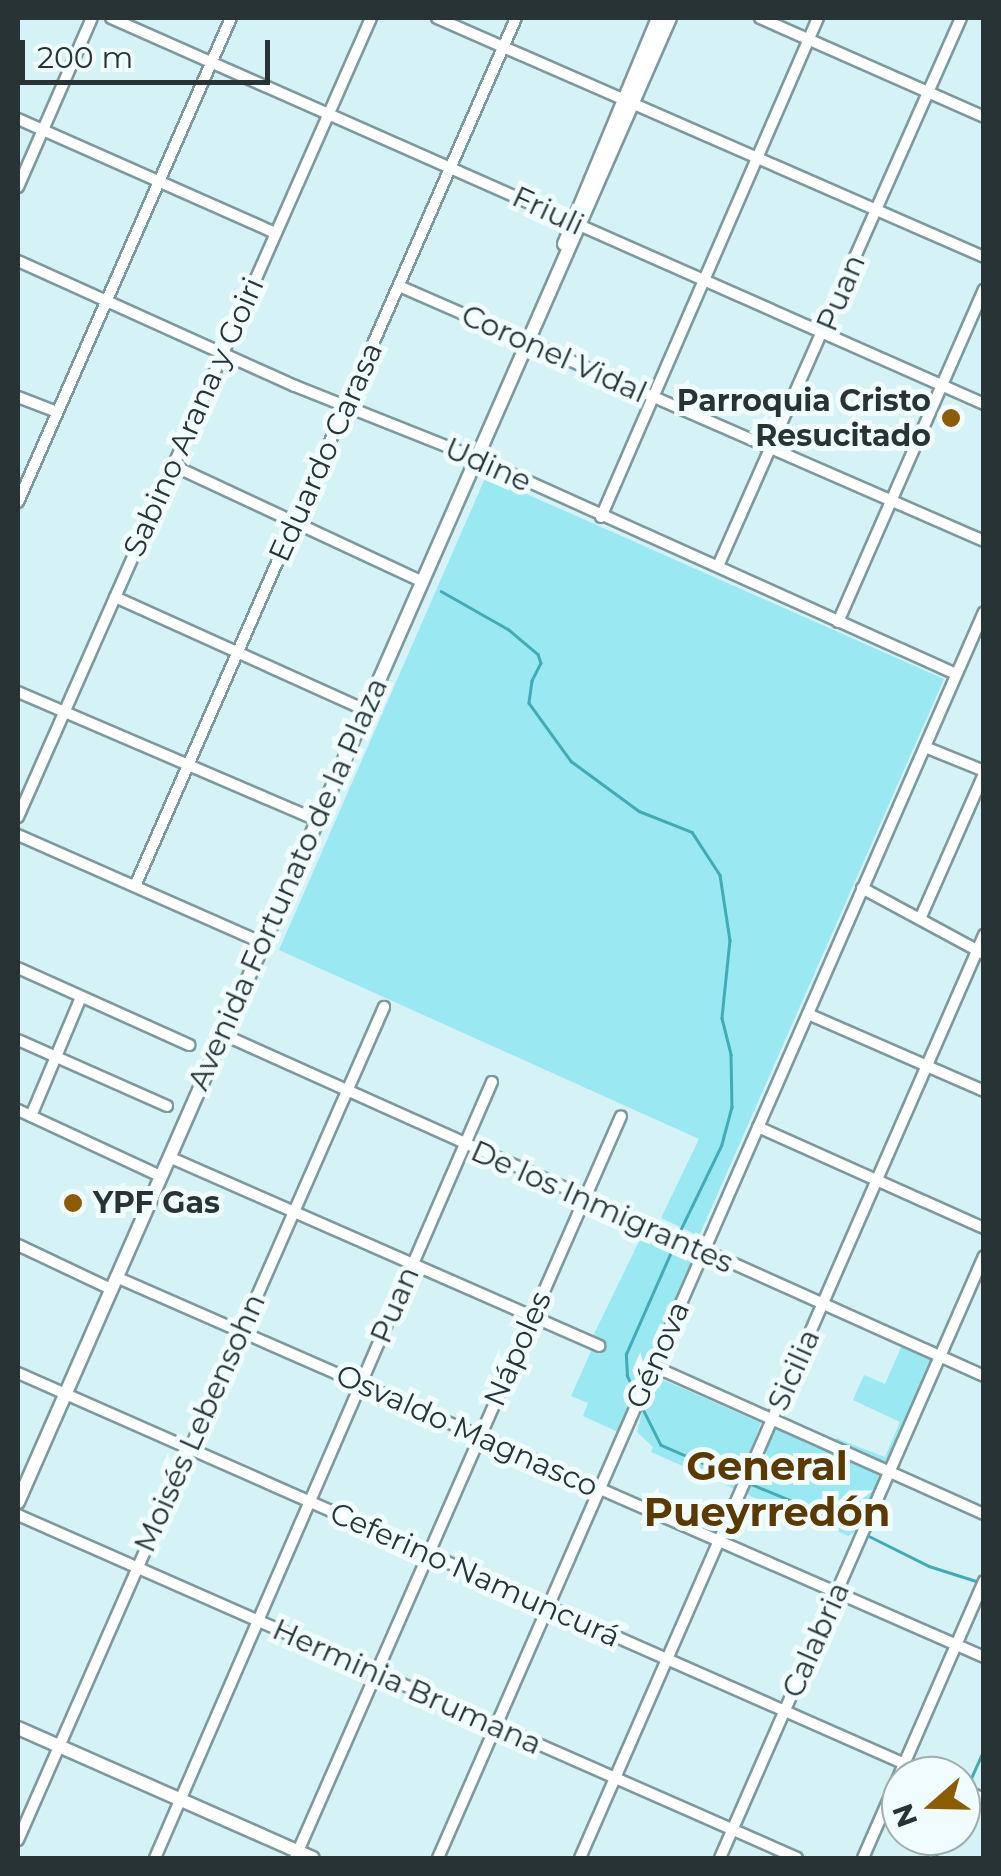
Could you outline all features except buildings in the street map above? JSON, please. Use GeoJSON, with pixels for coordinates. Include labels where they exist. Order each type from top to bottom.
{"type":"FeatureCollection","features":[{"type":"Feature","properties":{"kind":"main road","name":"Avenida Fortunato de la Plaza"},"geometry":{"type":"LineString","coordinates":[[18,1502],[527,342],[658,18]]}},
{"type":"Feature","properties":{"kind":"main road","name":"Avenida Fortunato de la Plaza"},"geometry":{"type":"LineString","coordinates":[[626,102],[670,18]]}},
{"type":"Feature","properties":{"kind":"main road"},"geometry":{"type":"LineString","coordinates":[[18,1728],[297,1855],[313,1858]]}},
{"type":"Feature","properties":{"kind":"street"},"geometry":{"type":"LineString","coordinates":[[18,187],[92,18]]}},
{"type":"Feature","properties":{"kind":"street","name":"Friuli"},"geometry":{"type":"LineString","coordinates":[[112,18],[984,404]]}},
{"type":"Feature","properties":{"kind":"street"},"geometry":{"type":"LineString","coordinates":[[18,502],[231,18]]}},
{"type":"Feature","properties":{"kind":"street","name":"Sabino Arana y Goiri"},"geometry":{"type":"LineString","coordinates":[[18,817],[371,18]]}},
{"type":"Feature","properties":{"kind":"street"},"geometry":{"type":"LineString","coordinates":[[438,18],[984,256]]}},
{"type":"Feature","properties":{"kind":"street","name":"Eduardo Carasa"},"geometry":{"type":"LineString","coordinates":[[135,886],[516,18]]}},
{"type":"Feature","properties":{"kind":"street"},"geometry":{"type":"LineString","coordinates":[[760,18],[984,117]]}},
{"type":"Feature","properties":{"kind":"street"},"geometry":{"type":"LineString","coordinates":[[601,517],[818,18]]}},
{"type":"Feature","properties":{"kind":"street","name":"Puan"},"geometry":{"type":"LineString","coordinates":[[718,566],[773,450],[961,18]]}},
{"type":"Feature","properties":{"kind":"street"},"geometry":{"type":"LineString","coordinates":[[18,119],[276,233]]}},
{"type":"Feature","properties":{"kind":"street","name":"Udine"},"geometry":{"type":"LineString","coordinates":[[18,261],[347,406],[476,458],[956,674]]}},
{"type":"Feature","properties":{"kind":"street","name":"Coronel Vidal"},"geometry":{"type":"LineString","coordinates":[[399,286],[984,541]]}},
{"type":"Feature","properties":{"kind":"street"},"geometry":{"type":"LineString","coordinates":[[838,622],[984,290]]}},
{"type":"Feature","properties":{"kind":"street"},"geometry":{"type":"LineString","coordinates":[[18,396],[56,411]]}},
{"type":"Feature","properties":{"kind":"street"},"geometry":{"type":"LineString","coordinates":[[174,466],[421,581]]}},
{"type":"Feature","properties":{"kind":"street"},"geometry":{"type":"LineString","coordinates":[[114,598],[364,710]]}},
{"type":"Feature","properties":{"kind":"street"},"geometry":{"type":"LineString","coordinates":[[980,952],[862,888],[984,612]]}},
{"type":"Feature","properties":{"kind":"street"},"geometry":{"type":"LineString","coordinates":[[18,692],[316,820]]}},
{"type":"Feature","properties":{"kind":"street"},"geometry":{"type":"LineString","coordinates":[[920,918],[984,772],[924,746]]}},
{"type":"Feature","properties":{"kind":"street"},"geometry":{"type":"LineString","coordinates":[[18,835],[262,942]]}},
{"type":"Feature","properties":{"kind":"street","name":"Génova"},"geometry":{"type":"LineString","coordinates":[[438,1858],[862,888]]}},
{"type":"Feature","properties":{"kind":"street","name":"Sicilia"},"geometry":{"type":"LineString","coordinates":[[580,1858],[984,936]]}},
{"type":"Feature","properties":{"kind":"street"},"geometry":{"type":"LineString","coordinates":[[18,968],[189,1046]]}},
{"type":"Feature","properties":{"kind":"street"},"geometry":{"type":"LineString","coordinates":[[31,1116],[81,997]]}},
{"type":"Feature","properties":{"kind":"street","name":"Moisés Lebensohn"},"geometry":{"type":"LineString","coordinates":[[18,1840],[384,1007]]}},
{"type":"Feature","properties":{"kind":"street"},"geometry":{"type":"LineString","coordinates":[[808,1014],[984,1091]]}},
{"type":"Feature","properties":{"kind":"street","name":"De los Inmigrantes"},"geometry":{"type":"LineString","coordinates":[[222,1034],[346,1093],[984,1376]]}},
{"type":"Feature","properties":{"kind":"street"},"geometry":{"type":"LineString","coordinates":[[18,1040],[167,1106]]}},
{"type":"Feature","properties":{"kind":"street","name":"Puan"},"geometry":{"type":"LineString","coordinates":[[155,1858],[492,1082]]}},
{"type":"Feature","properties":{"kind":"street"},"geometry":{"type":"LineString","coordinates":[[18,1110],[160,1176]]}},
{"type":"Feature","properties":{"kind":"street","name":"Nápoles"},"geometry":{"type":"LineString","coordinates":[[297,1855],[621,1116]]}},
{"type":"Feature","properties":{"kind":"street"},"geometry":{"type":"LineString","coordinates":[[758,1127],[984,1228]]}},
{"type":"Feature","properties":{"kind":"street"},"geometry":{"type":"LineString","coordinates":[[169,1157],[600,1346]]}},
{"type":"Feature","properties":{"kind":"street","name":"Osvaldo Magnasco"},"geometry":{"type":"LineString","coordinates":[[18,1245],[241,1332],[984,1657]]}},
{"type":"Feature","properties":{"kind":"street","name":"Calabria"},"geometry":{"type":"LineString","coordinates":[[720,1858],[984,1256]]}},
{"type":"Feature","properties":{"kind":"street"},"geometry":{"type":"LineString","coordinates":[[653,1366],[984,1514]]}},
{"type":"Feature","properties":{"kind":"street","name":"Ceferino Namuncurá"},"geometry":{"type":"LineString","coordinates":[[18,1373],[886,1756]]}},
{"type":"Feature","properties":{"kind":"street","name":"Herminia Brumana"},"geometry":{"type":"LineString","coordinates":[[18,1516],[796,1858]]}},
{"type":"Feature","properties":{"kind":"street"},"geometry":{"type":"LineString","coordinates":[[907,1756],[984,1581]]}},
{"type":"Feature","properties":{"kind":"street"},"geometry":{"type":"LineString","coordinates":[[863,1858],[881,1817]]}},
{"type":"Feature","properties":{"kind":"shaded area"},"geometry":{"type":"Polygon","coordinates":[[[486,476],[944,679],[699,1236],[661,1218],[699,1139],[279,950],[486,476]]]}},
{"type":"Feature","properties":{"kind":"shaded area"},"geometry":{"type":"Polygon","coordinates":[[[644,1231],[692,1252],[694,1259],[653,1356],[640,1368],[642,1376],[618,1432],[583,1416],[588,1403],[571,1396],[592,1349],[601,1351],[604,1344],[592,1339],[644,1231]]]}},
{"type":"Feature","properties":{"kind":"shaded area"},"geometry":{"type":"Polygon","coordinates":[[[903,1343],[933,1360],[887,1465],[833,1445],[836,1438],[885,1457],[900,1422],[853,1400],[864,1375],[885,1384],[903,1343]]]}},
{"type":"Feature","properties":{"kind":"shaded area"},"geometry":{"type":"Polygon","coordinates":[[[659,1378],[761,1423],[735,1489],[651,1452],[653,1447],[637,1432],[644,1404],[659,1378]]]}},
{"type":"Feature","properties":{"kind":"shaded area"},"geometry":{"type":"Polygon","coordinates":[[[773,1428],[877,1471],[880,1481],[857,1531],[848,1536],[778,1503],[775,1506],[748,1495],[750,1477],[773,1428]]]}},
{"type":"Feature","properties":{"kind":"waterway"},"geometry":{"type":"LineString","coordinates":[[441,591],[508,629],[538,654],[541,663],[532,681],[529,703],[571,761],[639,811],[692,832],[720,875],[730,940],[722,1018],[731,1055],[732,1107],[722,1145],[680,1232]]}},
{"type":"Feature","properties":{"kind":"waterway"},"geometry":{"type":"LineString","coordinates":[[634,1391],[627,1376],[626,1354],[674,1245]]}},
{"type":"Feature","properties":{"kind":"waterway"},"geometry":{"type":"LineString","coordinates":[[643,1409],[661,1445],[738,1478]]}},
{"type":"Feature","properties":{"kind":"waterway"},"geometry":{"type":"LineString","coordinates":[[751,1484],[857,1528]]}},
{"type":"Feature","properties":{"kind":"waterway"},"geometry":{"type":"LineString","coordinates":[[869,1536],[929,1566],[976,1581]]}},
{"type":"Feature","properties":{"kind":"waterway"},"geometry":{"type":"LineString","coordinates":[[981,1756],[984,1749]]}},
{"type":"Feature","properties":{"kind":"place","name":"Parroquia Cristo Resucitado"},"geometry":{"type":"Point","coordinates":[951,418]}},
{"type":"Feature","properties":{"kind":"place","name":"YPF Gas"},"geometry":{"type":"Point","coordinates":[73,1203]}},
{"type":"Feature","properties":{"kind":"district","name":"General Pueyrredón"},"geometry":{"type":"Point","coordinates":[767,1489]}}]}
